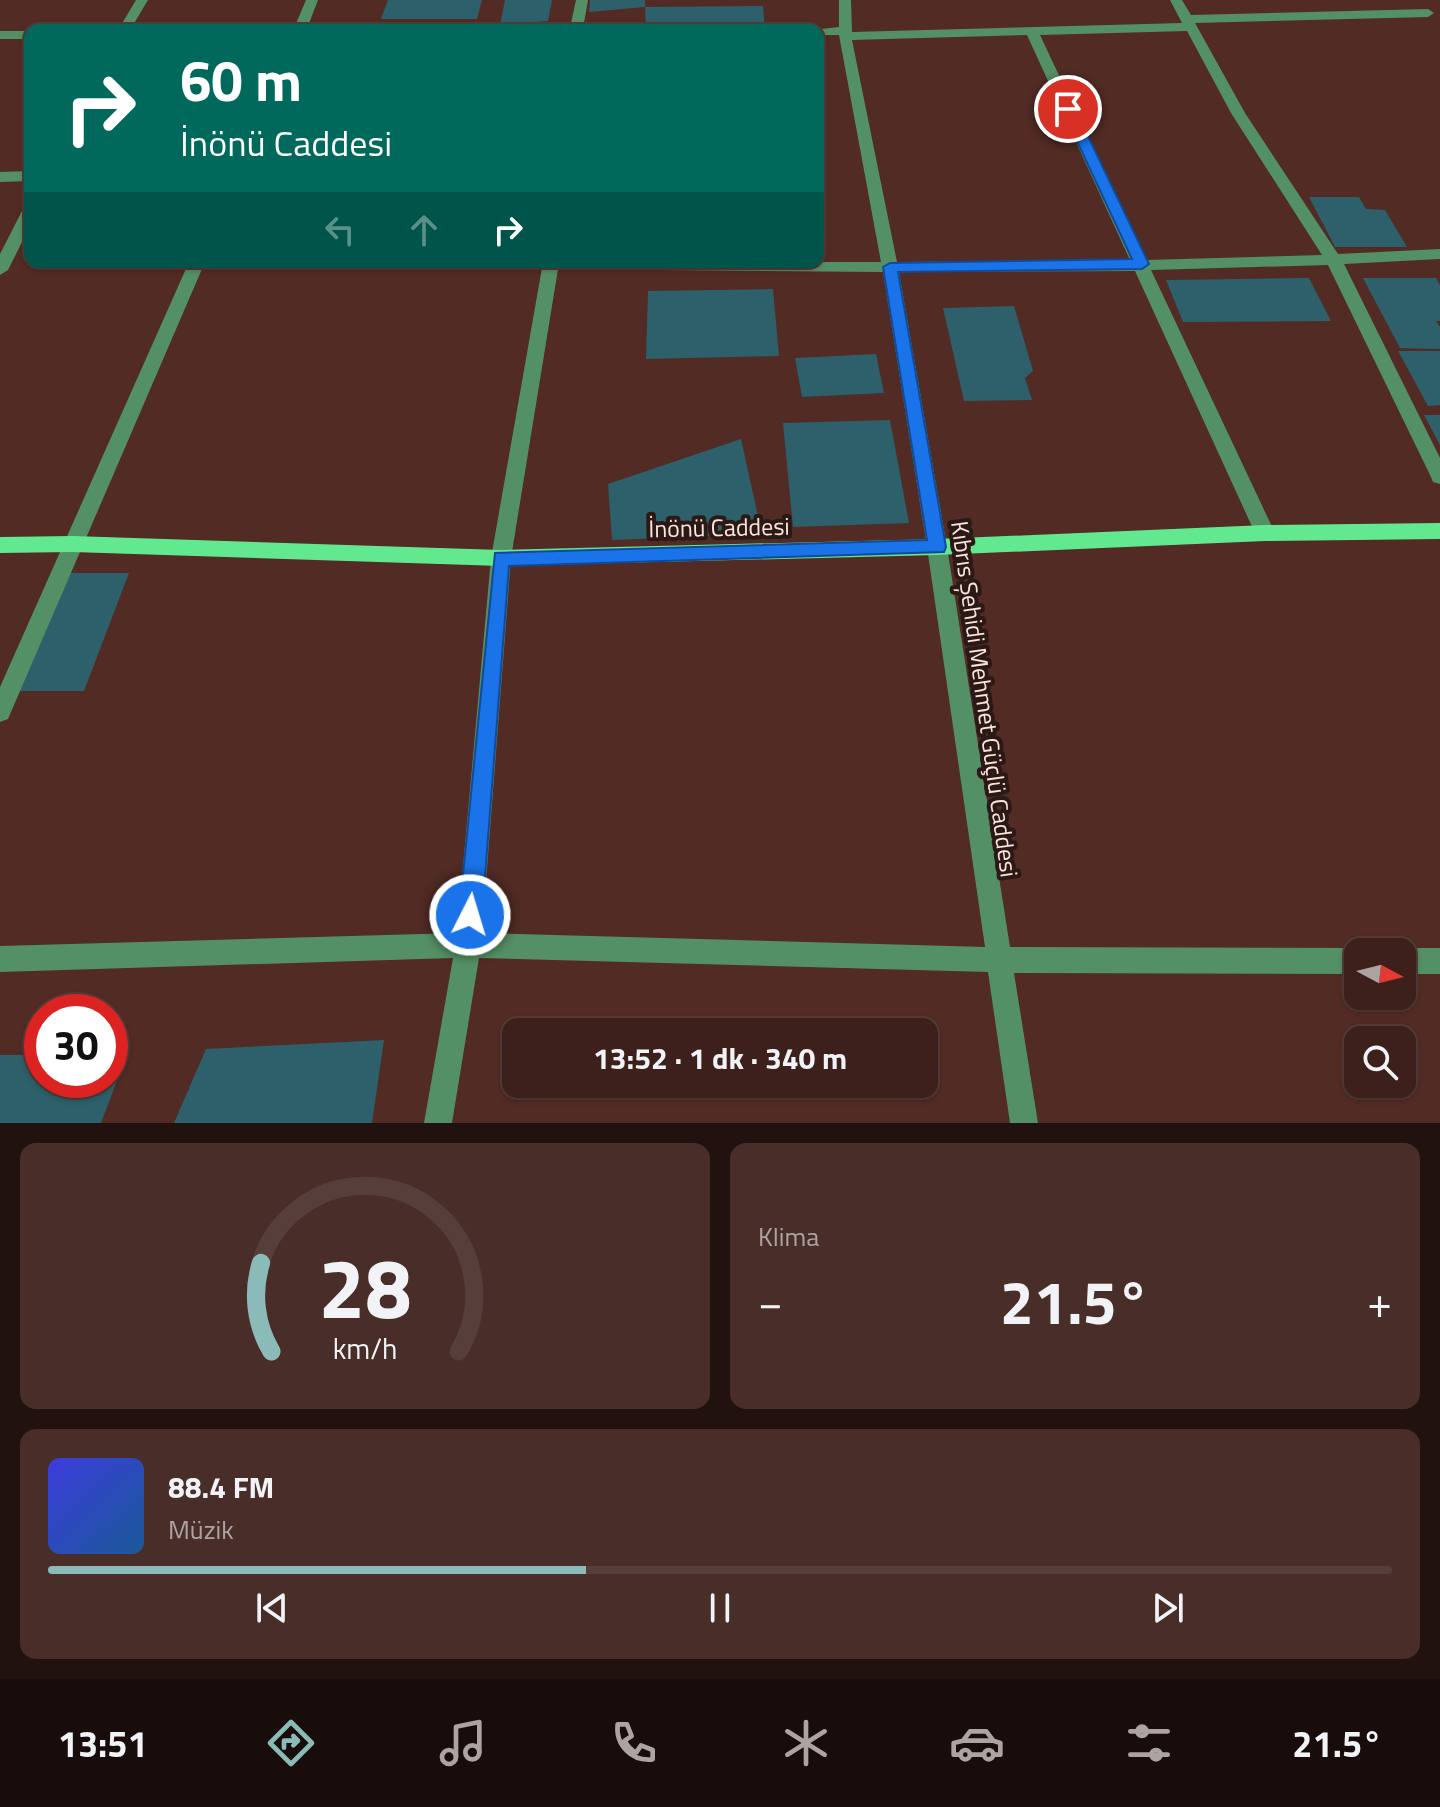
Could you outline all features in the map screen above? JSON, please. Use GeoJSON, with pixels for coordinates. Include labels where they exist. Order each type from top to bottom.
{"type":"FeatureCollection","features":[{"type":"Feature","properties":{"kind":"main road","name":"İnönü Caddesi"},"geometry":{"type":"LineString","coordinates":[[0,545],[73,544],[501,558],[937,547],[1265,533],[1440,531]]}},
{"type":"Feature","properties":{"kind":"street"},"geometry":{"type":"LineString","coordinates":[[128,24],[142,0]]}},
{"type":"Feature","properties":{"kind":"street"},"geometry":{"type":"LineString","coordinates":[[302,24],[312,0]]}},
{"type":"Feature","properties":{"kind":"street"},"geometry":{"type":"LineString","coordinates":[[578,24],[582,0]]}},
{"type":"Feature","properties":{"kind":"street","name":"Kıbrıs Şehidi Mehmet Güçlü Caddesi"},"geometry":{"type":"LineString","coordinates":[[845,0],[846,34],[890,267],[937,547],[1024,1123]]}},
{"type":"Feature","properties":{"kind":"street"},"geometry":{"type":"LineString","coordinates":[[1176,0],[1238,113],[1334,260],[1440,477]]}},
{"type":"Feature","properties":{"kind":"street"},"geometry":{"type":"LineString","coordinates":[[1416,0],[1436,21],[1440,21]]}},
{"type":"Feature","properties":{"kind":"street"},"geometry":{"type":"LineString","coordinates":[[824,32],[846,34],[1032,31],[1428,13]]}},
{"type":"Feature","properties":{"kind":"street"},"geometry":{"type":"LineString","coordinates":[[1032,31],[1265,533]]}},
{"type":"Feature","properties":{"kind":"street"},"geometry":{"type":"LineString","coordinates":[[0,35],[24,35]]}},
{"type":"Feature","properties":{"kind":"street"},"geometry":{"type":"LineString","coordinates":[[0,177],[24,176]]}},
{"type":"Feature","properties":{"kind":"street"},"geometry":{"type":"LineString","coordinates":[[0,270],[24,223]]}},
{"type":"Feature","properties":{"kind":"street"},"geometry":{"type":"LineString","coordinates":[[824,266],[1142,264],[1334,260],[1440,254]]}},
{"type":"Feature","properties":{"kind":"street"},"geometry":{"type":"LineString","coordinates":[[0,712],[194,268]]}},
{"type":"Feature","properties":{"kind":"street"},"geometry":{"type":"LineString","coordinates":[[438,1123],[468,945],[501,558],[550,268]]}},
{"type":"Feature","properties":{"kind":"street"},"geometry":{"type":"LineString","coordinates":[[0,959],[468,945],[998,960],[1344,961]]}},
{"type":"Feature","properties":{"kind":"street"},"geometry":{"type":"LineString","coordinates":[[1416,961],[1440,961]]}},
{"type":"Feature","properties":{"kind":"building"},"geometry":{"type":"Polygon","coordinates":[[[388,0],[482,0],[477,19],[381,19],[388,0]]]}},
{"type":"Feature","properties":{"kind":"building"},"geometry":{"type":"Polygon","coordinates":[[[505,0],[552,0],[548,21],[500,24],[505,0]]]}},
{"type":"Feature","properties":{"kind":"building"},"geometry":{"type":"Polygon","coordinates":[[[590,0],[645,0],[645,7],[589,12],[590,0]]]}},
{"type":"Feature","properties":{"kind":"building"},"geometry":{"type":"Polygon","coordinates":[[[763,6],[764,24],[646,24],[645,7],[763,6]]]}},
{"type":"Feature","properties":{"kind":"building"},"geometry":{"type":"Polygon","coordinates":[[[1309,197],[1359,197],[1366,209],[1385,210],[1407,247],[1335,247],[1309,197]]]}},
{"type":"Feature","properties":{"kind":"building"},"geometry":{"type":"Polygon","coordinates":[[[1309,278],[1331,321],[1183,322],[1166,280],[1309,278]]]}},
{"type":"Feature","properties":{"kind":"building"},"geometry":{"type":"Polygon","coordinates":[[[1363,278],[1436,278],[1440,285],[1440,321],[1436,321],[1440,327],[1440,349],[1400,348],[1363,278]]]}},
{"type":"Feature","properties":{"kind":"building"},"geometry":{"type":"Polygon","coordinates":[[[773,289],[779,356],[646,359],[648,291],[773,289]]]}},
{"type":"Feature","properties":{"kind":"building"},"geometry":{"type":"Polygon","coordinates":[[[1014,306],[1033,371],[1025,378],[1032,400],[964,401],[943,308],[1014,306]]]}},
{"type":"Feature","properties":{"kind":"building"},"geometry":{"type":"Polygon","coordinates":[[[1398,351],[1440,351],[1440,405],[1428,406],[1398,351]]]}},
{"type":"Feature","properties":{"kind":"building"},"geometry":{"type":"Polygon","coordinates":[[[876,354],[884,393],[802,397],[795,358],[876,354]]]}},
{"type":"Feature","properties":{"kind":"building"},"geometry":{"type":"Polygon","coordinates":[[[1424,415],[1440,415],[1440,445],[1424,415]]]}},
{"type":"Feature","properties":{"kind":"building"},"geometry":{"type":"Polygon","coordinates":[[[890,420],[909,523],[793,527],[783,423],[890,420]]]}},
{"type":"Feature","properties":{"kind":"building"},"geometry":{"type":"Polygon","coordinates":[[[741,439],[762,534],[612,540],[608,484],[741,439]]]}},
{"type":"Feature","properties":{"kind":"building"},"geometry":{"type":"Polygon","coordinates":[[[69,573],[129,573],[84,691],[19,691],[69,573]]]}},
{"type":"Feature","properties":{"kind":"building"},"geometry":{"type":"Polygon","coordinates":[[[384,1040],[372,1123],[174,1123],[206,1049],[384,1040]]]}},
{"type":"Feature","properties":{"kind":"building"},"geometry":{"type":"Polygon","coordinates":[[[0,1055],[24,1055],[24,1098],[110,1098],[101,1123],[0,1123],[0,1055]]]}},
{"type":"Feature","properties":{"kind":"route"},"geometry":{"type":"LineString","coordinates":[[470,915],[501,558],[937,547],[890,267],[1142,264],[1068,109]]}}]}
